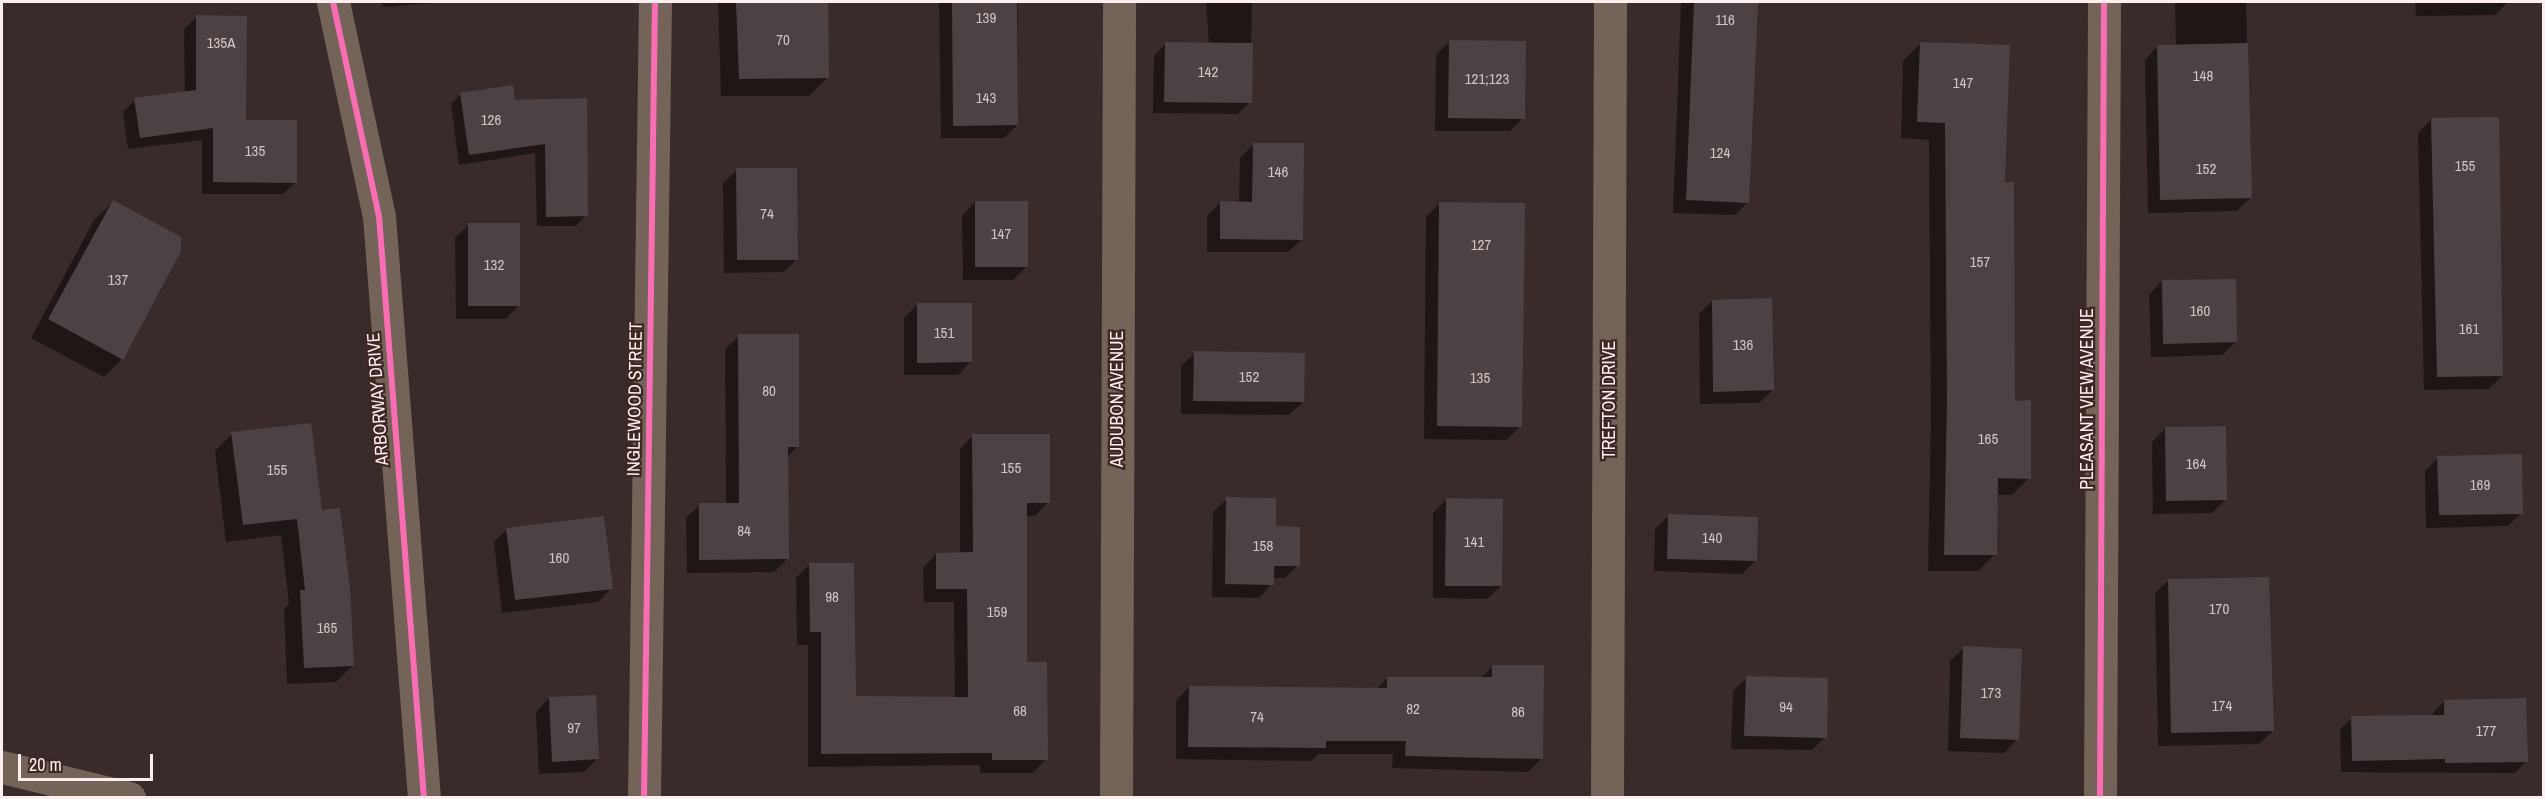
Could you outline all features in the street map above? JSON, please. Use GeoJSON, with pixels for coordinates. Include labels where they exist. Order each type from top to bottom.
{"type":"FeatureCollection","features":[{"type":"Feature","properties":{"kind":"street","name":"ARBORWAY DRIVE"},"geometry":{"type":"LineString","coordinates":[[333,2],[379,216],[424,798]]}},
{"type":"Feature","properties":{"kind":"street","name":"INGLEWOOD STREET"},"geometry":{"type":"LineString","coordinates":[[644,798],[656,2]]}},
{"type":"Feature","properties":{"kind":"street","name":"AUDUBON AVENUE"},"geometry":{"type":"LineString","coordinates":[[1116,798],[1119,2]]}},
{"type":"Feature","properties":{"kind":"street","name":"TREFTON DRIVE"},"geometry":{"type":"LineString","coordinates":[[1607,798],[1610,2]]}},
{"type":"Feature","properties":{"kind":"street","name":"PLEASANT VIEW AVENUE"},"geometry":{"type":"LineString","coordinates":[[2100,798],[2104,2]]}},
{"type":"Feature","properties":{"kind":"street"},"geometry":{"type":"LineString","coordinates":[[2,766],[129,798]]}},
{"type":"Feature","properties":{"kind":"building"},"geometry":{"type":"Polygon","coordinates":[[[736,2],[828,2],[829,78],[739,79],[736,2]]]}},
{"type":"Feature","properties":{"kind":"building"},"geometry":{"type":"Polygon","coordinates":[[[952,2],[1017,2],[1018,125],[953,126],[952,2]]]}},
{"type":"Feature","properties":{"kind":"building"},"geometry":{"type":"Polygon","coordinates":[[[1694,2],[1758,2],[1749,203],[1686,200],[1694,2]]]}},
{"type":"Feature","properties":{"kind":"building"},"geometry":{"type":"Polygon","coordinates":[[[196,15],[247,16],[246,120],[297,120],[297,183],[213,182],[213,128],[140,138],[134,98],[196,90],[196,15]]]}},
{"type":"Feature","properties":{"kind":"building"},"geometry":{"type":"Polygon","coordinates":[[[1449,40],[1526,41],[1525,119],[1448,118],[1449,40]]]}},
{"type":"Feature","properties":{"kind":"building"},"geometry":{"type":"Polygon","coordinates":[[[1165,42],[1253,43],[1252,103],[1164,102],[1165,42]]]}},
{"type":"Feature","properties":{"kind":"building"},"geometry":{"type":"Polygon","coordinates":[[[1920,42],[2010,45],[2005,182],[2014,182],[2015,401],[2031,400],[2031,479],[1998,478],[1997,555],[1944,555],[1947,401],[1945,123],[1917,122],[1920,42]]]}},
{"type":"Feature","properties":{"kind":"building"},"geometry":{"type":"Polygon","coordinates":[[[2248,43],[2252,198],[2160,200],[2157,45],[2248,43]]]}},
{"type":"Feature","properties":{"kind":"building"},"geometry":{"type":"Polygon","coordinates":[[[513,85],[515,100],[587,98],[588,216],[546,217],[545,144],[469,155],[460,93],[513,85]]]}},
{"type":"Feature","properties":{"kind":"building"},"geometry":{"type":"Polygon","coordinates":[[[2499,117],[2503,376],[2437,377],[2431,118],[2499,117]]]}},
{"type":"Feature","properties":{"kind":"building"},"geometry":{"type":"Polygon","coordinates":[[[1253,143],[1304,143],[1303,240],[1220,239],[1220,201],[1252,202],[1253,143]]]}},
{"type":"Feature","properties":{"kind":"building"},"geometry":{"type":"Polygon","coordinates":[[[736,168],[797,168],[798,260],[737,260],[736,168]]]}},
{"type":"Feature","properties":{"kind":"building"},"geometry":{"type":"Polygon","coordinates":[[[113,200],[181,237],[181,251],[123,360],[48,319],[113,200]]]}},
{"type":"Feature","properties":{"kind":"building"},"geometry":{"type":"Polygon","coordinates":[[[975,201],[1028,201],[1028,267],[975,267],[975,201]]]}},
{"type":"Feature","properties":{"kind":"building"},"geometry":{"type":"Polygon","coordinates":[[[1439,202],[1525,203],[1522,427],[1437,426],[1439,202]]]}},
{"type":"Feature","properties":{"kind":"building"},"geometry":{"type":"Polygon","coordinates":[[[468,223],[520,223],[520,306],[468,306],[468,223]]]}},
{"type":"Feature","properties":{"kind":"building"},"geometry":{"type":"Polygon","coordinates":[[[2236,279],[2237,342],[2163,344],[2162,280],[2236,279]]]}},
{"type":"Feature","properties":{"kind":"building"},"geometry":{"type":"Polygon","coordinates":[[[1772,298],[1774,390],[1713,392],[1712,300],[1772,298]]]}},
{"type":"Feature","properties":{"kind":"building"},"geometry":{"type":"Polygon","coordinates":[[[917,303],[972,303],[972,362],[917,363],[917,303]]]}},
{"type":"Feature","properties":{"kind":"building"},"geometry":{"type":"Polygon","coordinates":[[[738,334],[799,334],[799,447],[788,447],[789,559],[699,560],[699,503],[739,503],[738,334]]]}},
{"type":"Feature","properties":{"kind":"building"},"geometry":{"type":"Polygon","coordinates":[[[1194,351],[1305,353],[1304,402],[1193,401],[1194,351]]]}},
{"type":"Feature","properties":{"kind":"building"},"geometry":{"type":"Polygon","coordinates":[[[311,423],[322,510],[340,508],[350,588],[354,666],[304,668],[300,590],[305,590],[297,519],[243,525],[231,432],[311,423]]]}},
{"type":"Feature","properties":{"kind":"building"},"geometry":{"type":"Polygon","coordinates":[[[2226,426],[2227,500],[2166,501],[2165,427],[2226,426]]]}},
{"type":"Feature","properties":{"kind":"building"},"geometry":{"type":"Polygon","coordinates":[[[972,434],[1050,434],[1050,503],[1027,503],[1027,662],[1047,662],[1048,760],[992,760],[992,753],[821,754],[821,632],[810,632],[809,563],[854,563],[856,696],[968,697],[967,589],[936,589],[936,553],[973,552],[972,434]]]}},
{"type":"Feature","properties":{"kind":"building"},"geometry":{"type":"Polygon","coordinates":[[[2522,454],[2523,514],[2439,515],[2437,456],[2522,454]]]}},
{"type":"Feature","properties":{"kind":"building"},"geometry":{"type":"Polygon","coordinates":[[[1226,497],[1276,498],[1276,526],[1300,527],[1300,566],[1274,566],[1274,585],[1225,584],[1226,497]]]}},
{"type":"Feature","properties":{"kind":"building"},"geometry":{"type":"Polygon","coordinates":[[[1446,498],[1503,499],[1502,586],[1445,586],[1446,498]]]}},
{"type":"Feature","properties":{"kind":"building"},"geometry":{"type":"Polygon","coordinates":[[[1668,514],[1758,517],[1757,561],[1667,559],[1668,514]]]}},
{"type":"Feature","properties":{"kind":"building"},"geometry":{"type":"Polygon","coordinates":[[[604,516],[613,589],[515,600],[506,528],[604,516]]]}},
{"type":"Feature","properties":{"kind":"building"},"geometry":{"type":"Polygon","coordinates":[[[2269,577],[2274,731],[2171,733],[2168,579],[2269,577]]]}},
{"type":"Feature","properties":{"kind":"building"},"geometry":{"type":"Polygon","coordinates":[[[1963,646],[2022,649],[2019,740],[1960,738],[1963,646]]]}},
{"type":"Feature","properties":{"kind":"building"},"geometry":{"type":"Polygon","coordinates":[[[1492,665],[1544,665],[1543,759],[1405,756],[1406,741],[1326,741],[1326,748],[1188,747],[1189,686],[1387,688],[1387,677],[1492,677],[1492,665]]]}},
{"type":"Feature","properties":{"kind":"building"},"geometry":{"type":"Polygon","coordinates":[[[1746,676],[1828,678],[1827,738],[1744,736],[1746,676]]]}},
{"type":"Feature","properties":{"kind":"building"},"geometry":{"type":"Polygon","coordinates":[[[596,695],[599,759],[552,762],[549,697],[596,695]]]}},
{"type":"Feature","properties":{"kind":"building"},"geometry":{"type":"Polygon","coordinates":[[[2526,698],[2528,762],[2445,763],[2445,759],[2352,761],[2351,716],[2444,715],[2444,700],[2526,698]]]}},
{"type":"Feature","properties":{"kind":"cycle path"},"geometry":{"type":"LineString","coordinates":[[333,2],[379,216],[424,798]]}},
{"type":"Feature","properties":{"kind":"cycle path"},"geometry":{"type":"LineString","coordinates":[[644,798],[655,2]]}},
{"type":"Feature","properties":{"kind":"cycle path"},"geometry":{"type":"LineString","coordinates":[[2100,798],[2104,2]]}}]}
